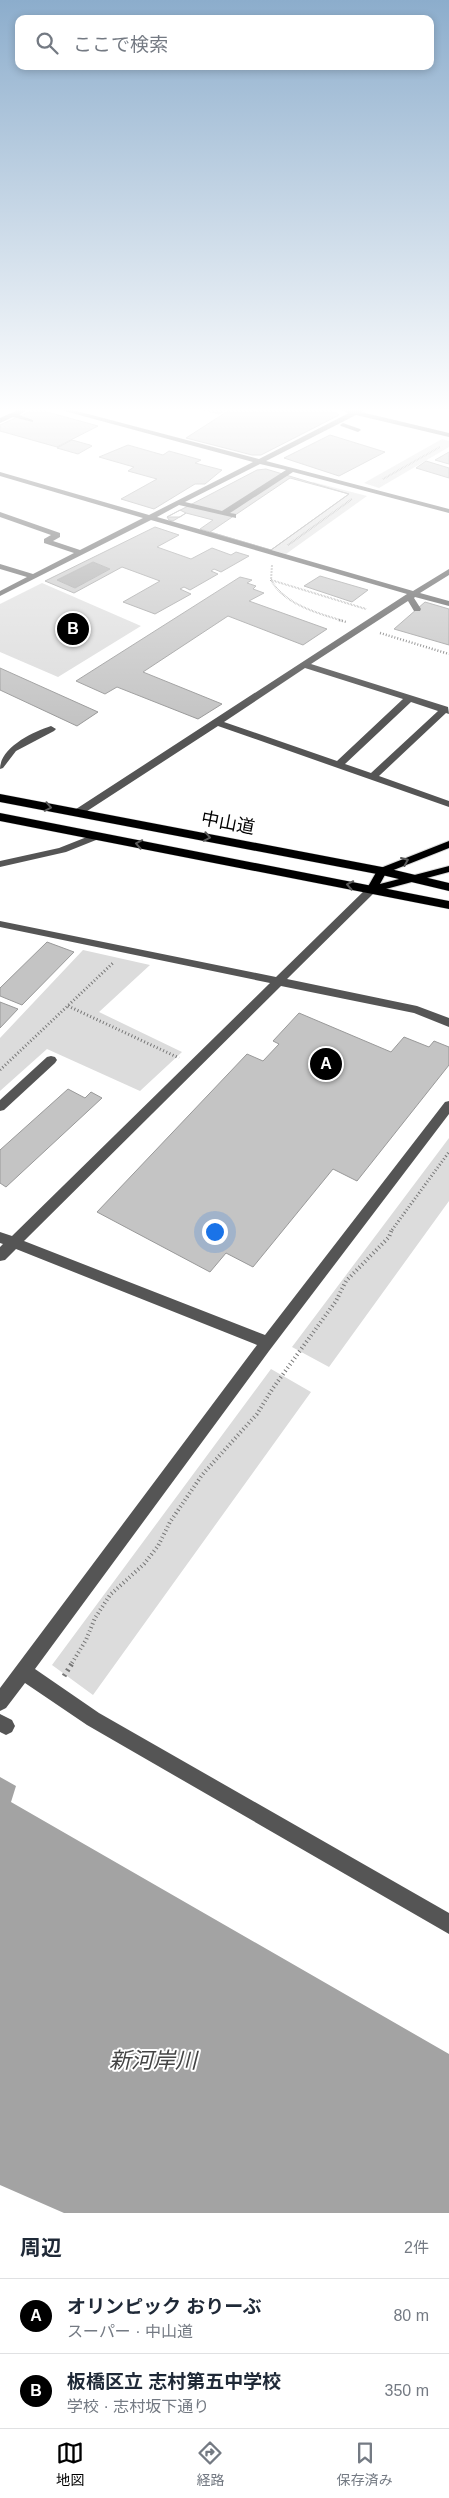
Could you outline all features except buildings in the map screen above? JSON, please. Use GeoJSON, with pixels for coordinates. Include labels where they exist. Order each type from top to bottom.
{"type":"FeatureCollection","features":[{"type":"Feature","properties":{"kind":"highway","name":"中山道"},"geometry":{"type":"LineString","coordinates":[[0,798],[382,871],[449,887]]}},
{"type":"Feature","properties":{"kind":"highway"},"geometry":{"type":"LineString","coordinates":[[0,817],[449,905]]}},
{"type":"Feature","properties":{"kind":"main road"},"geometry":{"type":"LineString","coordinates":[[372,890],[382,871],[449,844]]}},
{"type":"Feature","properties":{"kind":"main road"},"geometry":{"type":"LineString","coordinates":[[372,890],[449,869]]}},
{"type":"Feature","properties":{"kind":"street"},"geometry":{"type":"LineString","coordinates":[[130,512],[183,524],[411,596],[449,604]]}},
{"type":"Feature","properties":{"kind":"street"},"geometry":{"type":"LineString","coordinates":[[0,594],[161,512]]}},
{"type":"Feature","properties":{"kind":"street"},"geometry":{"type":"LineString","coordinates":[[216,512],[233,516]]}},
{"type":"Feature","properties":{"kind":"street"},"geometry":{"type":"LineString","coordinates":[[0,514],[57,535],[47,540],[80,553]]}},
{"type":"Feature","properties":{"kind":"street"},"geometry":{"type":"LineString","coordinates":[[0,566],[34,577]]}},
{"type":"Feature","properties":{"kind":"street"},"geometry":{"type":"LineString","coordinates":[[77,813],[449,571]]}},
{"type":"Feature","properties":{"kind":"street"},"geometry":{"type":"LineString","coordinates":[[411,596],[417,609]]}},
{"type":"Feature","properties":{"kind":"street"},"geometry":{"type":"LineString","coordinates":[[304,665],[447,710],[372,778]]}},
{"type":"Feature","properties":{"kind":"street"},"geometry":{"type":"LineString","coordinates":[[338,766],[410,698]]}},
{"type":"Feature","properties":{"kind":"street"},"geometry":{"type":"LineString","coordinates":[[216,722],[449,804]]}},
{"type":"Feature","properties":{"kind":"street"},"geometry":{"type":"LineString","coordinates":[[0,766],[13,749],[51,729]]}},
{"type":"Feature","properties":{"kind":"street"},"geometry":{"type":"LineString","coordinates":[[0,864],[62,850],[96,836]]}},
{"type":"Feature","properties":{"kind":"street"},"geometry":{"type":"LineString","coordinates":[[0,1256],[372,890]]}},
{"type":"Feature","properties":{"kind":"street"},"geometry":{"type":"LineString","coordinates":[[0,924],[417,1010],[449,1023]]}},
{"type":"Feature","properties":{"kind":"street"},"geometry":{"type":"LineString","coordinates":[[0,1107],[51,1060]]}},
{"type":"Feature","properties":{"kind":"street"},"geometry":{"type":"LineString","coordinates":[[3,1697],[449,1105]]}},
{"type":"Feature","properties":{"kind":"street"},"geometry":{"type":"LineString","coordinates":[[0,1237],[268,1343]]}},
{"type":"Feature","properties":{"kind":"street"},"geometry":{"type":"LineString","coordinates":[[23,1671],[94,1719],[449,1924]]}},
{"type":"Feature","properties":{"kind":"path"},"geometry":{"type":"LineString","coordinates":[[272,564],[271,580],[281,594],[317,612],[449,654]]}},
{"type":"Feature","properties":{"kind":"path"},"geometry":{"type":"LineString","coordinates":[[271,580],[383,614]]}},
{"type":"Feature","properties":{"kind":"path"},"geometry":{"type":"LineString","coordinates":[[0,1070],[127,950]]}},
{"type":"Feature","properties":{"kind":"path"},"geometry":{"type":"LineString","coordinates":[[68,1006],[180,1058]]}},
{"type":"Feature","properties":{"kind":"path"},"geometry":{"type":"LineString","coordinates":[[55,1694],[86,1640],[95,1618],[110,1595],[144,1564],[158,1546],[170,1522],[202,1475],[222,1450],[257,1414],[273,1388],[336,1301],[346,1281],[389,1237],[394,1225],[449,1152]]}},
{"type":"Feature","properties":{"kind":"shaded area"},"geometry":{"type":"Polygon","coordinates":[[[323,512],[344,512],[286,554],[271,550],[323,512]]]}},
{"type":"Feature","properties":{"kind":"shaded area"},"geometry":{"type":"Polygon","coordinates":[[[42,583],[141,626],[58,677],[0,652],[0,604],[42,583]]]}},
{"type":"Feature","properties":{"kind":"shaded area"},"geometry":{"type":"Polygon","coordinates":[[[83,950],[150,965],[99,1012],[182,1052],[140,1091],[47,1049],[0,1091],[0,1038],[83,950]]]}},
{"type":"Feature","properties":{"kind":"shaded area"},"geometry":{"type":"Polygon","coordinates":[[[449,1138],[449,1201],[329,1367],[292,1347],[449,1138]]]}},
{"type":"Feature","properties":{"kind":"shaded area"},"geometry":{"type":"Polygon","coordinates":[[[271,1369],[311,1392],[93,1695],[52,1665],[271,1369]]]}},
{"type":"Feature","properties":{"kind":"water"},"geometry":{"type":"Polygon","coordinates":[[[93,562],[110,569],[75,588],[57,580],[93,562]]]}},
{"type":"Feature","properties":{"kind":"water","name":"新河岸川"},"geometry":{"type":"Polygon","coordinates":[[[0,1777],[16,1786],[11,1802],[449,2054],[449,2213],[64,2213],[0,2185],[0,1777]]]}},
{"type":"Feature","properties":{"kind":"place","name":"板橋区立 志村第五中学校"},"geometry":{"type":"Point","coordinates":[73,629]}},
{"type":"Feature","properties":{"kind":"place","name":"オリンピック おりーぶ"},"geometry":{"type":"Point","coordinates":[326,1064]}}]}
